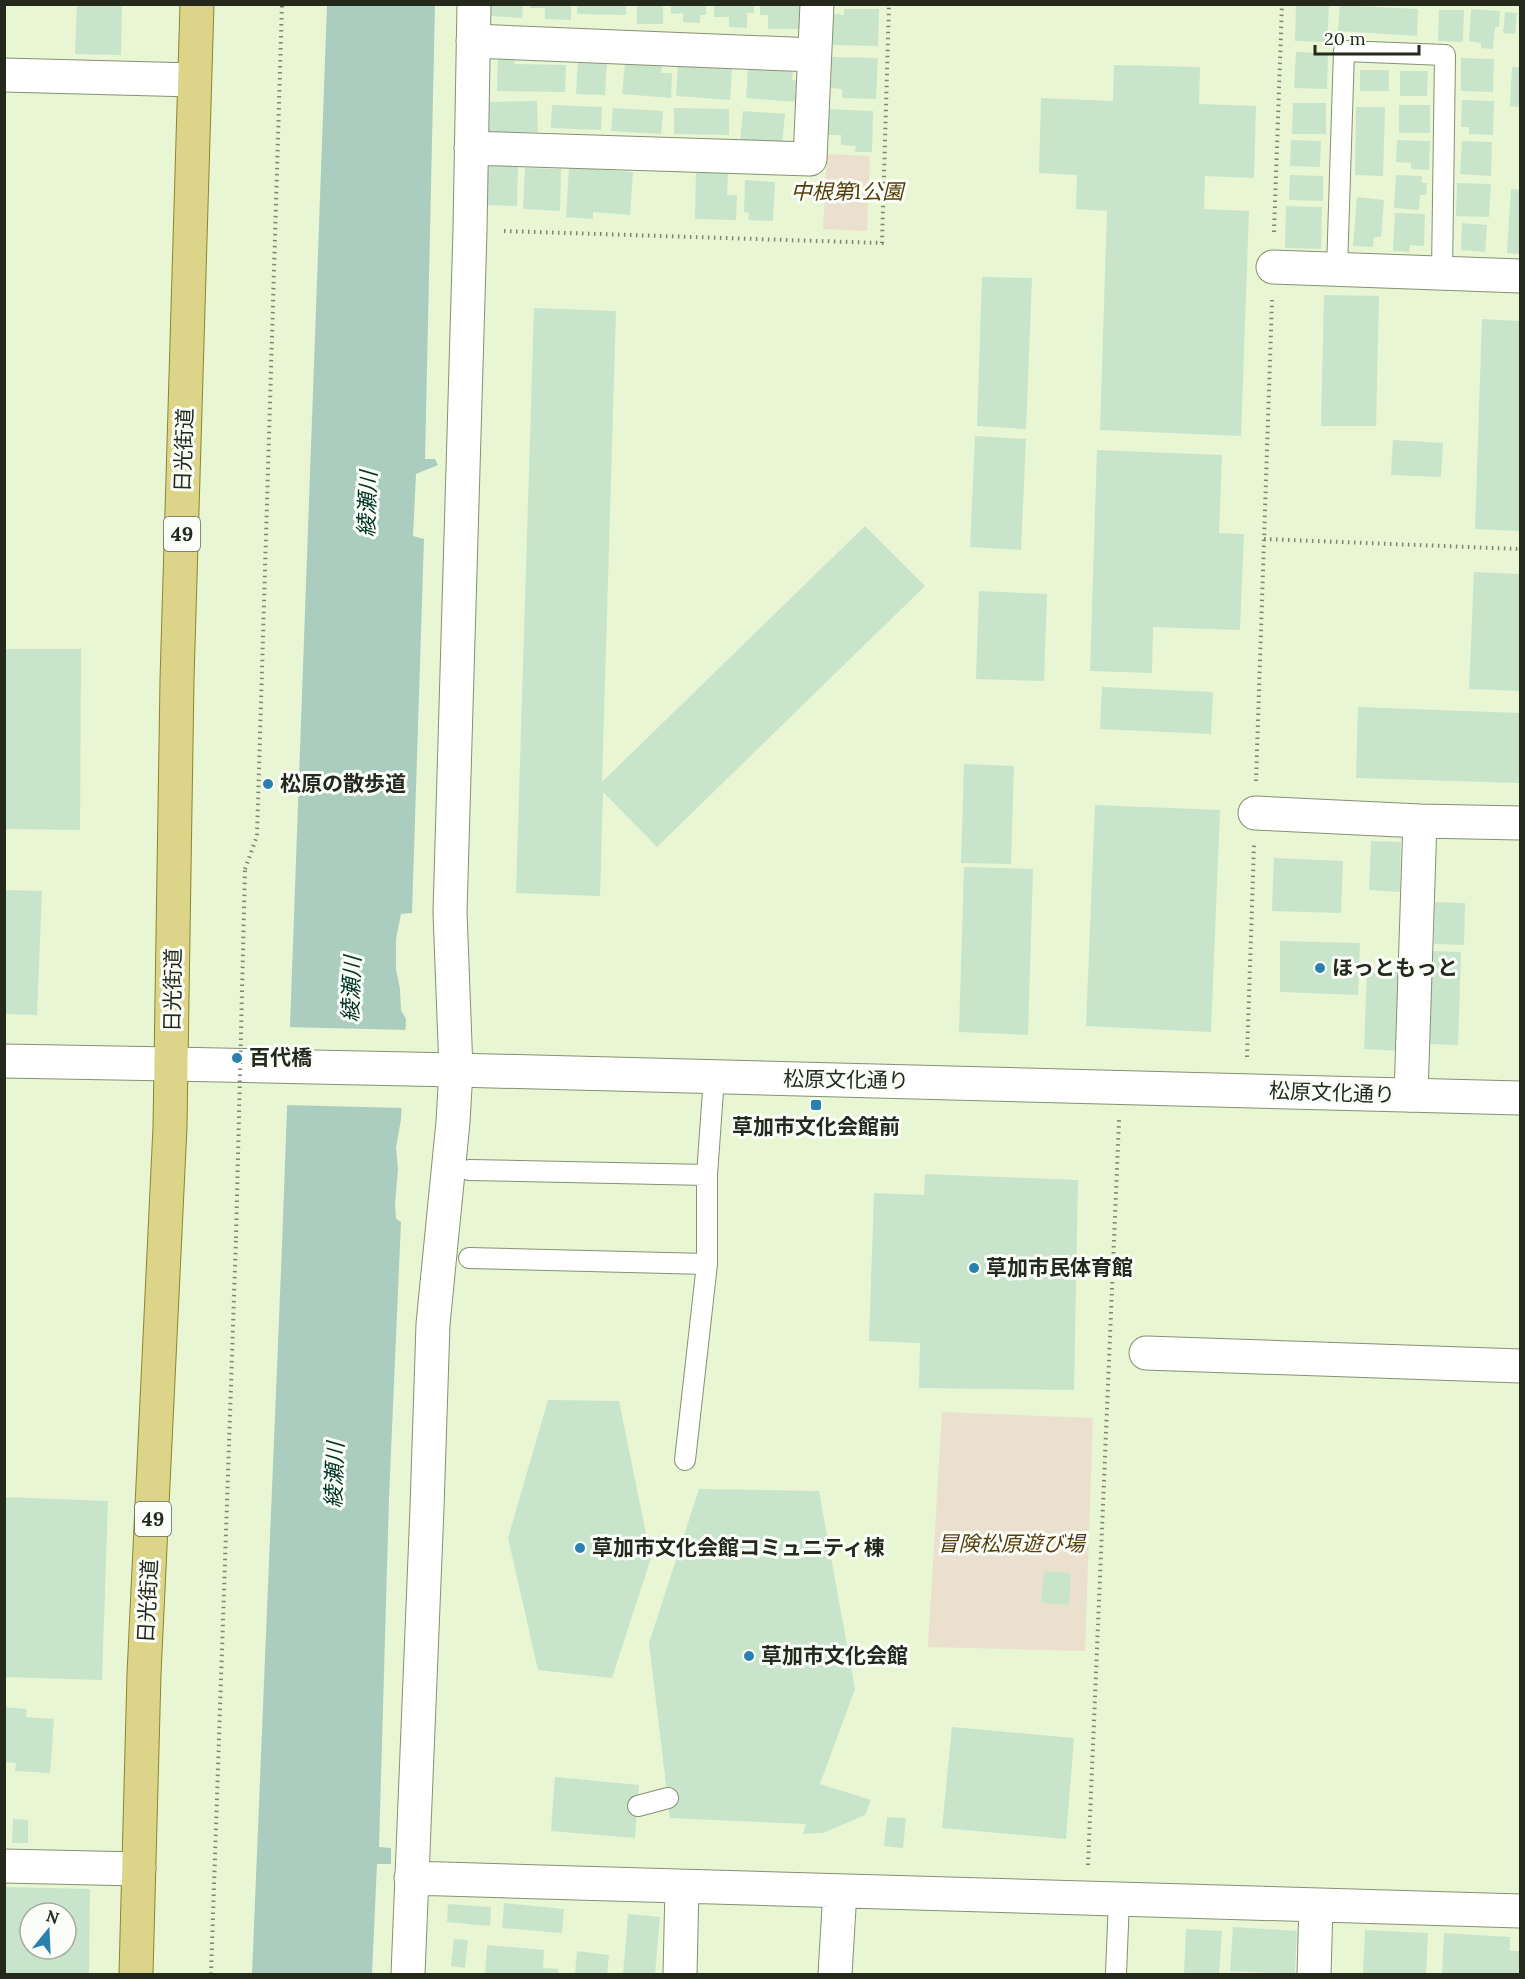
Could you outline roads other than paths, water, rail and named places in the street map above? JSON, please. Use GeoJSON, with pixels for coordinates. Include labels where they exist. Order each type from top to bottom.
{"type":"FeatureCollection","features":[{"type":"Feature","properties":{"kind":"main road","name":"日光街道"},"geometry":{"type":"LineString","coordinates":[[136,1974],[144,1674],[171,1064],[177,680],[197,4]]}},
{"type":"Feature","properties":{"kind":"street"},"geometry":{"type":"LineString","coordinates":[[408,1974],[428,1508],[433,1324],[453,1122],[443,1070],[450,912],[470,230],[474,4]]}},
{"type":"Feature","properties":{"kind":"street"},"geometry":{"type":"LineString","coordinates":[[471,148],[810,159],[817,4]]}},
{"type":"Feature","properties":{"kind":"street"},"geometry":{"type":"LineString","coordinates":[[473,41],[813,55]]}},
{"type":"Feature","properties":{"kind":"street"},"geometry":{"type":"LineString","coordinates":[[4,75],[194,80]]}},
{"type":"Feature","properties":{"kind":"street"},"geometry":{"type":"LineString","coordinates":[[1273,267],[1521,276]]}},
{"type":"Feature","properties":{"kind":"street"},"geometry":{"type":"LineString","coordinates":[[1255,813],[1521,823]]}},
{"type":"Feature","properties":{"kind":"street"},"geometry":{"type":"LineString","coordinates":[[1411,1095],[1420,821]]}},
{"type":"Feature","properties":{"kind":"street","name":"松原文化通り"},"geometry":{"type":"LineString","coordinates":[[4,1061],[1521,1098]]}},
{"type":"Feature","properties":{"kind":"street"},"geometry":{"type":"LineString","coordinates":[[1146,1353],[1521,1366]]}},
{"type":"Feature","properties":{"kind":"street"},"geometry":{"type":"LineString","coordinates":[[4,1866],[139,1869]]}},
{"type":"Feature","properties":{"kind":"street"},"geometry":{"type":"LineString","coordinates":[[411,1878],[1521,1911]]}},
{"type":"Feature","properties":{"kind":"street"},"geometry":{"type":"LineString","coordinates":[[680,1974],[682,1887]]}},
{"type":"Feature","properties":{"kind":"street"},"geometry":{"type":"LineString","coordinates":[[835,1974],[840,1891]]}},
{"type":"Feature","properties":{"kind":"street"},"geometry":{"type":"LineString","coordinates":[[1314,1974],[1316,1905]]}},
{"type":"Feature","properties":{"kind":"lane"},"geometry":{"type":"LineString","coordinates":[[1337,269],[1344,51],[1378,52],[1445,55],[1442,273]]}},
{"type":"Feature","properties":{"kind":"lane"},"geometry":{"type":"LineString","coordinates":[[685,1460],[707,1264],[707,1175],[714,1077]]}},
{"type":"Feature","properties":{"kind":"lane"},"geometry":{"type":"LineString","coordinates":[[469,1170],[707,1175]]}},
{"type":"Feature","properties":{"kind":"lane"},"geometry":{"type":"LineString","coordinates":[[470,1258],[707,1264]]}},
{"type":"Feature","properties":{"kind":"lane"},"geometry":{"type":"LineString","coordinates":[[638,1806],[668,1798]]}},
{"type":"Feature","properties":{"kind":"lane"},"geometry":{"type":"LineString","coordinates":[[1116,1974],[1119,1900]]}},
{"type":"Feature","properties":{"kind":"water","name":"綾瀬川"},"geometry":{"type":"Polygon","coordinates":[[[327,5],[435,5],[425,459],[435,459],[438,465],[416,474],[413,536],[424,539],[412,913],[401,914],[396,939],[396,969],[401,1010],[406,1019],[401,1119],[396,1148],[398,1169],[396,1219],[401,1222],[389,1498],[379,1847],[391,1848],[391,1864],[377,1864],[372,1974],[252,1974],[282,1246],[327,5]]]}},
{"type":"Feature","properties":{"kind":"place","name":"松原の散歩道"},"geometry":{"type":"Point","coordinates":[268,784]}},
{"type":"Feature","properties":{"kind":"place","name":"ほっともっと"},"geometry":{"type":"Point","coordinates":[1320,968]}},
{"type":"Feature","properties":{"kind":"place","name":"百代橋"},"geometry":{"type":"Point","coordinates":[237,1058]}},
{"type":"Feature","properties":{"kind":"place","name":"草加市文化会館前"},"geometry":{"type":"Point","coordinates":[816,1105]}},
{"type":"Feature","properties":{"kind":"place","name":"草加市民体育館"},"geometry":{"type":"Point","coordinates":[974,1268]}},
{"type":"Feature","properties":{"kind":"place","name":"草加市文化会館コミュニティ棟"},"geometry":{"type":"Point","coordinates":[580,1548]}},
{"type":"Feature","properties":{"kind":"place","name":"草加市文化会館"},"geometry":{"type":"Point","coordinates":[749,1656]}},
{"type":"Feature","properties":{"kind":"park label","name":"中根第1公園"},"geometry":{"type":"Point","coordinates":[847,192]}},
{"type":"Feature","properties":{"kind":"park label","name":"冒険松原遊び場"},"geometry":{"type":"Point","coordinates":[1011,1544]}}]}
